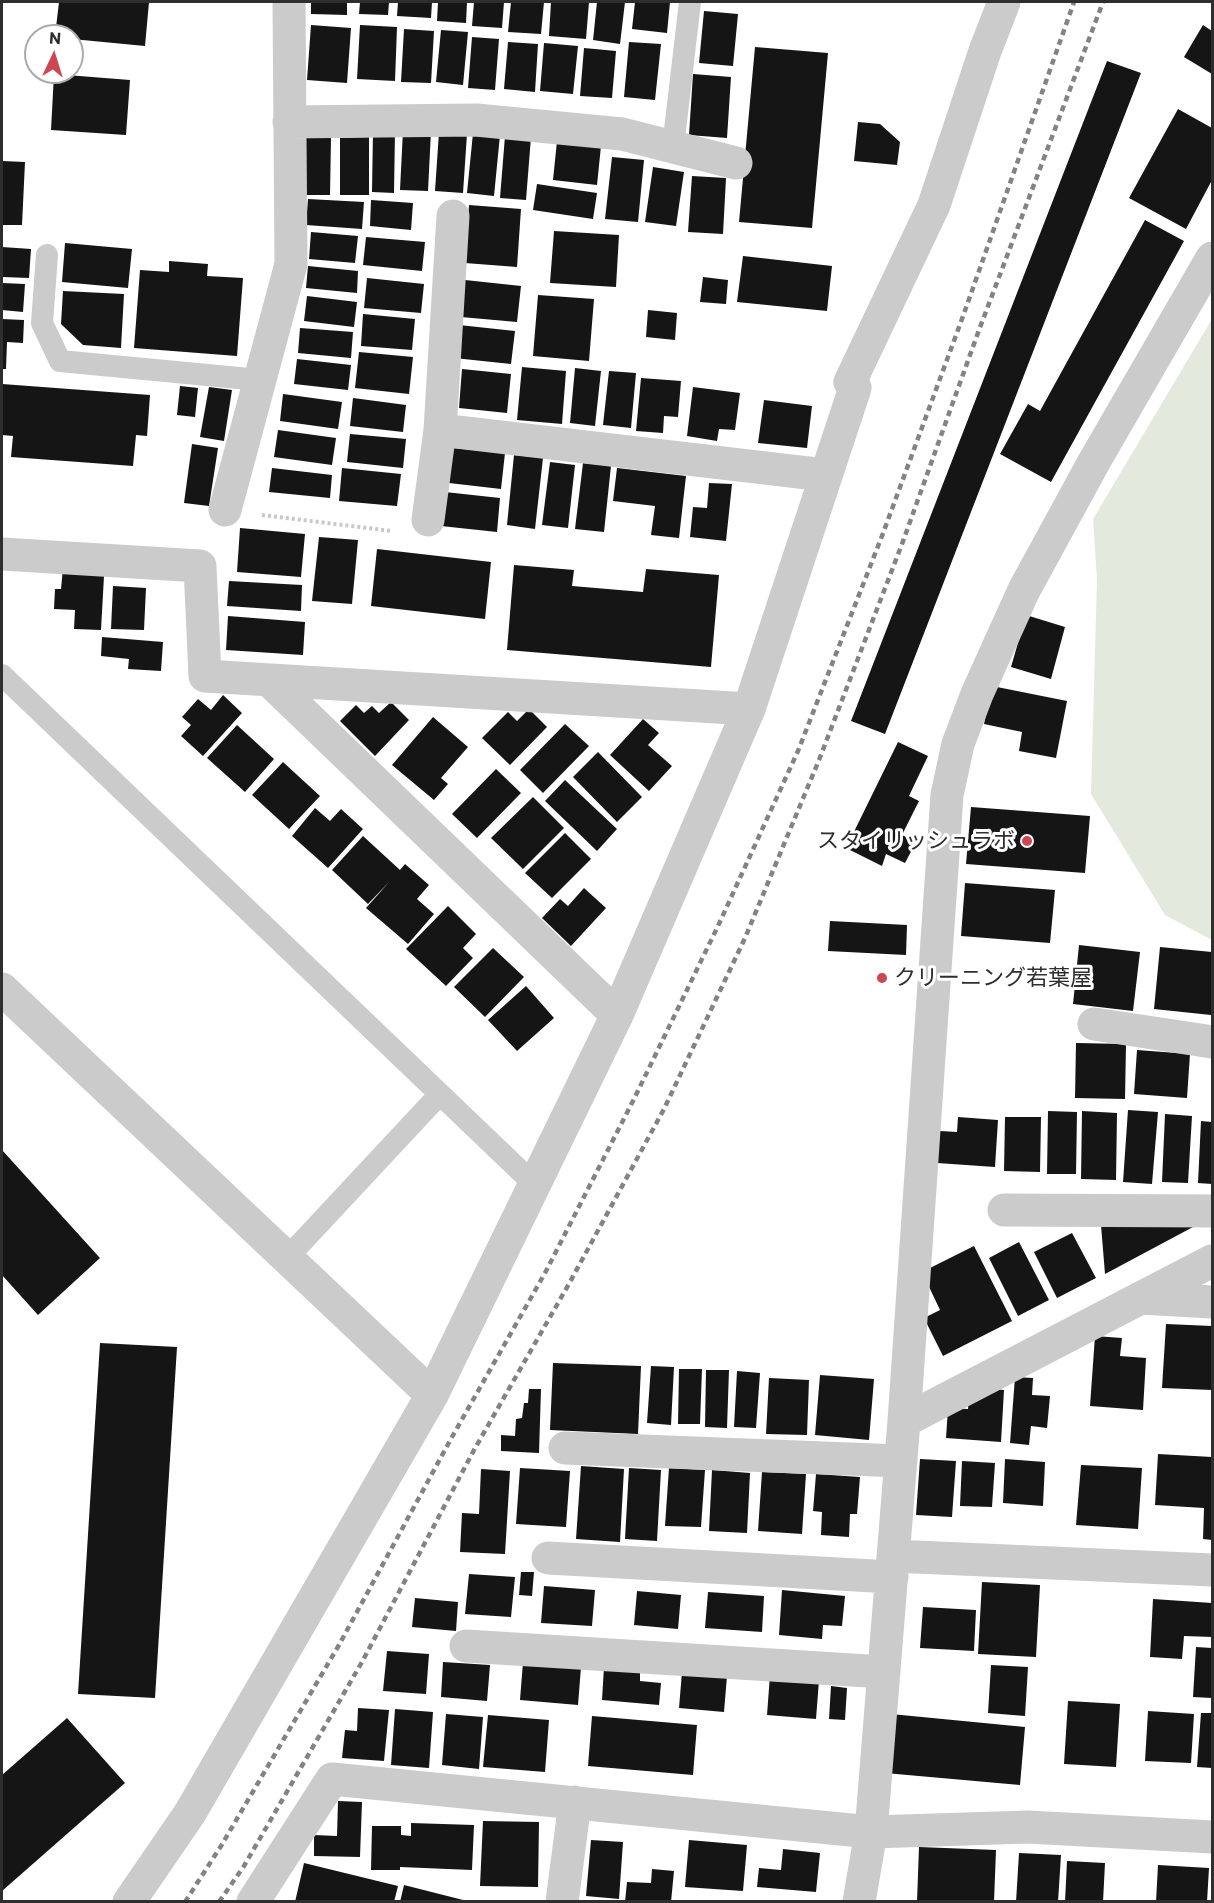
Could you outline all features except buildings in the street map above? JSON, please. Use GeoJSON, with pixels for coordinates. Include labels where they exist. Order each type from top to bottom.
{"type":"FeatureCollection","features":[{"type":"Feature","properties":{"kind":"street"},"geometry":{"type":"LineString","coordinates":[[225,510],[291,264],[289,2]]}},
{"type":"Feature","properties":{"kind":"street"},"geometry":{"type":"LineString","coordinates":[[129,1902],[190,1813],[432,1395],[617,1015],[749,709],[855,388],[850,382],[934,205],[985,51],[1004,2]]}},
{"type":"Feature","properties":{"kind":"street"},"geometry":{"type":"LineString","coordinates":[[289,122],[476,120],[622,134],[736,163]]}},
{"type":"Feature","properties":{"kind":"street"},"geometry":{"type":"LineString","coordinates":[[428,520],[440,430],[453,216]]}},
{"type":"Feature","properties":{"kind":"street"},"geometry":{"type":"LineString","coordinates":[[859,1902],[871,1832],[893,1567],[947,795],[958,744],[977,694],[1024,590],[1095,460],[1212,258]]}},
{"type":"Feature","properties":{"kind":"street"},"geometry":{"type":"LineString","coordinates":[[440,430],[825,475]]}},
{"type":"Feature","properties":{"kind":"street"},"geometry":{"type":"LineString","coordinates":[[2,554],[200,566],[205,676],[749,709]]}},
{"type":"Feature","properties":{"kind":"street"},"geometry":{"type":"LineString","coordinates":[[270,681],[617,1015]]}},
{"type":"Feature","properties":{"kind":"street"},"geometry":{"type":"LineString","coordinates":[[2,989],[432,1395]]}},
{"type":"Feature","properties":{"kind":"street"},"geometry":{"type":"LineString","coordinates":[[1094,1024],[1212,1042]]}},
{"type":"Feature","properties":{"kind":"street"},"geometry":{"type":"LineString","coordinates":[[1004,1210],[1212,1211]]}},
{"type":"Feature","properties":{"kind":"street"},"geometry":{"type":"LineString","coordinates":[[904,1421],[1212,1261]]}},
{"type":"Feature","properties":{"kind":"street"},"geometry":{"type":"LineString","coordinates":[[1138,1298],[1212,1302]]}},
{"type":"Feature","properties":{"kind":"street"},"geometry":{"type":"LineString","coordinates":[[565,1448],[901,1461]]}},
{"type":"Feature","properties":{"kind":"street"},"geometry":{"type":"LineString","coordinates":[[548,1558],[893,1567],[1212,1570]]}},
{"type":"Feature","properties":{"kind":"street"},"geometry":{"type":"LineString","coordinates":[[466,1646],[884,1672]]}},
{"type":"Feature","properties":{"kind":"street"},"geometry":{"type":"LineString","coordinates":[[253,1902],[332,1779],[871,1832],[1028,1827],[1212,1837]]}},
{"type":"Feature","properties":{"kind":"street"},"geometry":{"type":"LineString","coordinates":[[562,1902],[575,1802]]}},
{"type":"Feature","properties":{"kind":"lane"},"geometry":{"type":"LineString","coordinates":[[673,147],[690,2]]}},
{"type":"Feature","properties":{"kind":"lane"},"geometry":{"type":"LineString","coordinates":[[46,255],[42,323],[60,361],[260,380]]}},
{"type":"Feature","properties":{"kind":"lane"},"geometry":{"type":"LineString","coordinates":[[2,675],[535,1185]]}},
{"type":"Feature","properties":{"kind":"lane"},"geometry":{"type":"LineString","coordinates":[[287,1258],[440,1094]]}},
{"type":"Feature","properties":{"kind":"path"},"geometry":{"type":"LineString","coordinates":[[225,510],[422,535],[428,520]]}},
{"type":"Feature","properties":{"kind":"shaded area"},"geometry":{"type":"Polygon","coordinates":[[[1212,319],[1212,940],[1165,915],[1091,794],[1097,580],[1093,519],[1212,319]]]}},
{"type":"Feature","properties":{"kind":"railway"},"geometry":{"type":"LineString","coordinates":[[185,1902],[221,1846],[339,1645],[452,1437],[545,1273],[634,1099],[718,926],[798,751],[882,536],[962,319],[1074,2]]}},
{"type":"Feature","properties":{"kind":"railway"},"geometry":{"type":"LineString","coordinates":[[219,1902],[244,1866],[362,1662],[474,1450],[570,1282],[664,1109],[745,938],[819,760],[902,544],[979,330],[1103,2]]}},
{"type":"Feature","properties":{"kind":"place","name":"スタイリッシュラボ"},"geometry":{"type":"Point","coordinates":[1027,841]}},
{"type":"Feature","properties":{"kind":"place","name":"クリーニング若葉屋"},"geometry":{"type":"Point","coordinates":[882,978]}}]}
